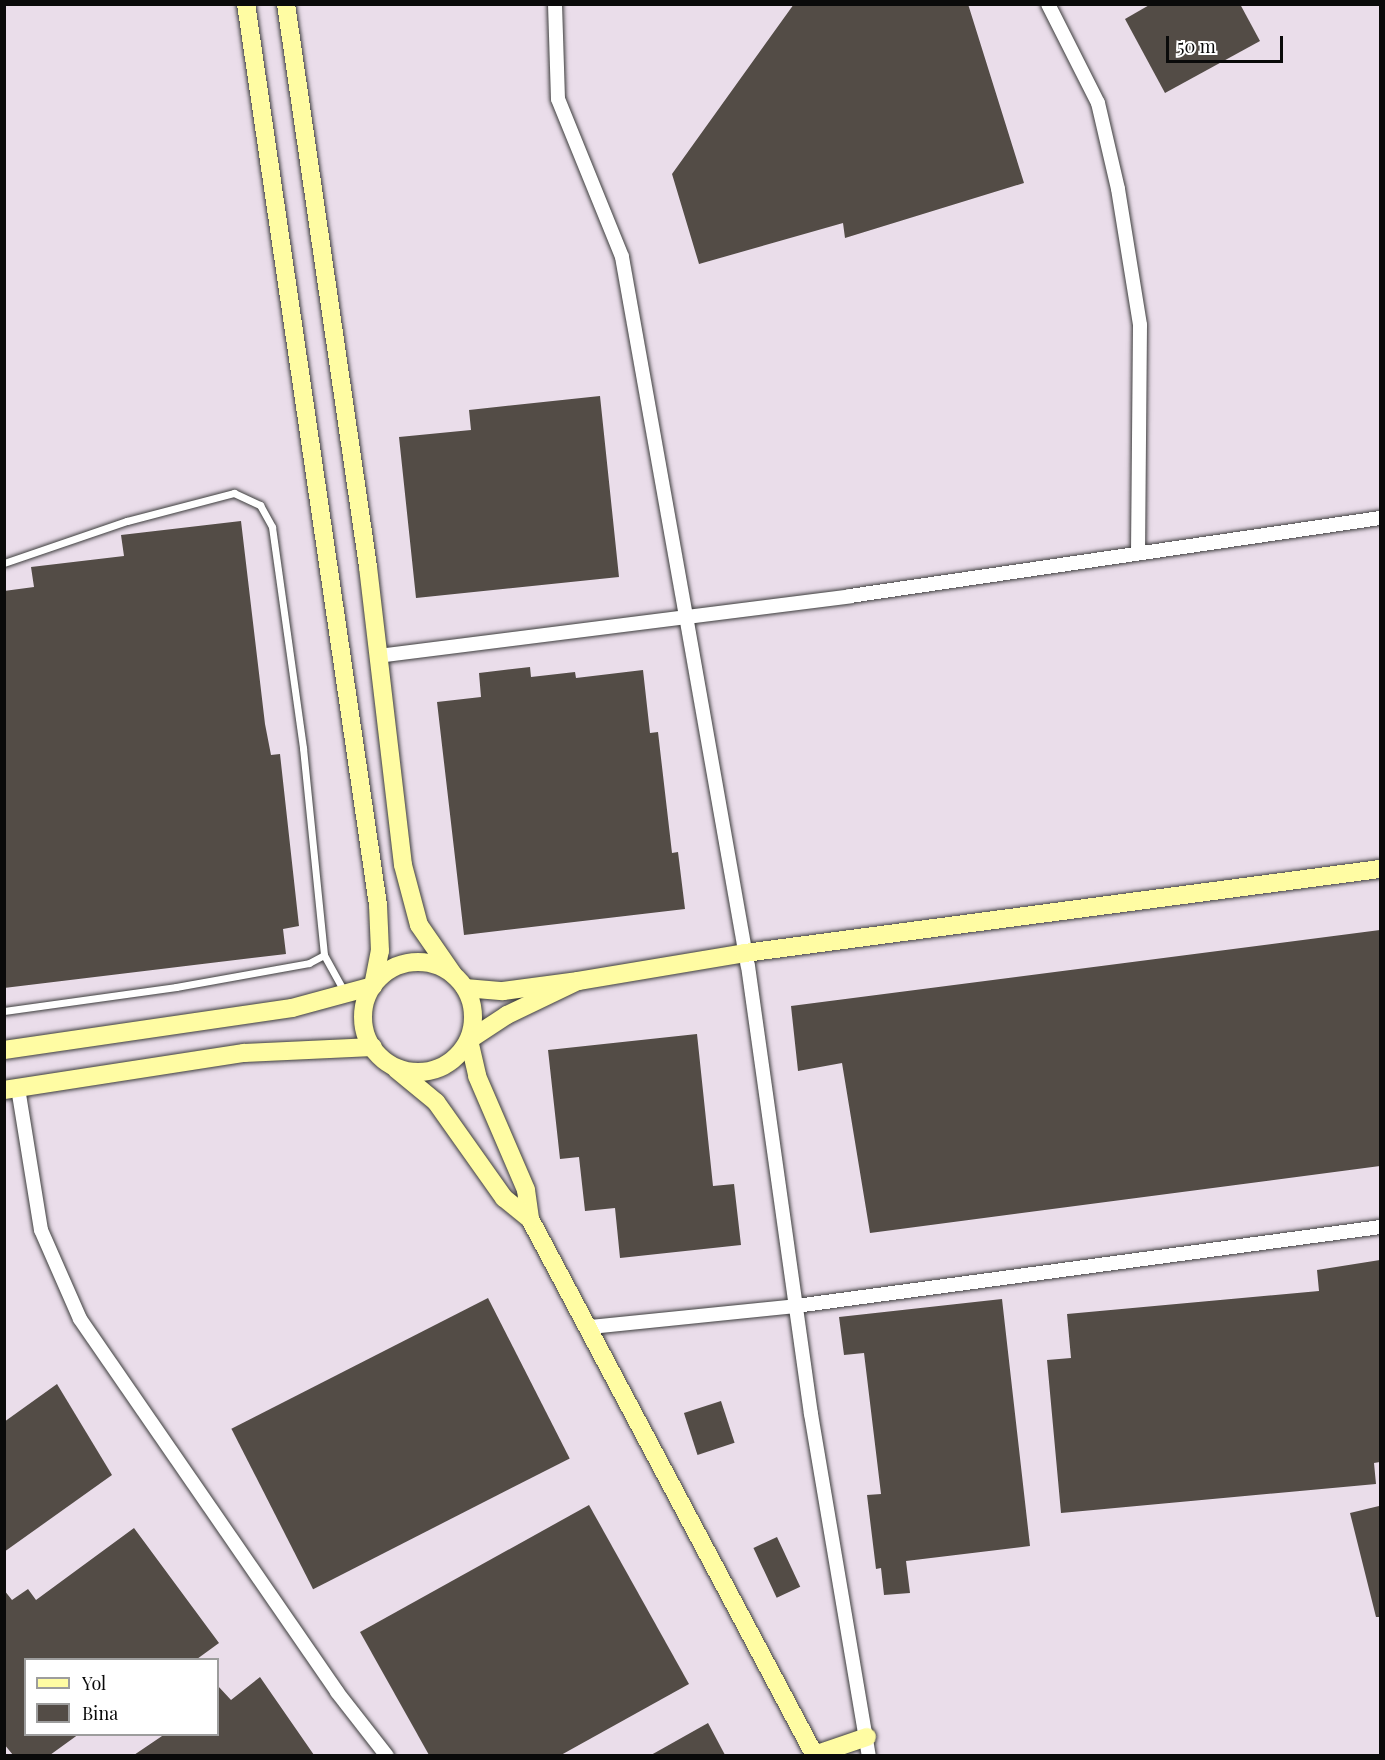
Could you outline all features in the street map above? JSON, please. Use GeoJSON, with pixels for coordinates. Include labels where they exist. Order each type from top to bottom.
{"type":"FeatureCollection","features":[{"type":"Feature","properties":{"kind":"street"},"geometry":{"type":"LineString","coordinates":[[246,4],[378,904],[380,951],[363,1020],[373,1047],[436,1102],[504,1198],[530,1219]]}},
{"type":"Feature","properties":{"kind":"street"},"geometry":{"type":"LineString","coordinates":[[286,4],[378,656],[403,866],[419,925],[459,981],[472,1004],[469,1040],[477,1076],[526,1191],[530,1219],[590,1328],[815,1755],[868,1746],[796,1306],[745,952],[622,257],[558,99],[555,4]]}},
{"type":"Feature","properties":{"kind":"street"},"geometry":{"type":"LineString","coordinates":[[1048,4],[1098,103],[1118,189],[1140,325],[1138,551]]}},
{"type":"Feature","properties":{"kind":"street"},"geometry":{"type":"LineString","coordinates":[[378,656],[686,616],[1380,518]]}},
{"type":"Feature","properties":{"kind":"street"},"geometry":{"type":"LineString","coordinates":[[4,1050],[292,1008],[373,986],[401,964],[419,962],[437,965],[459,981],[503,991],[578,981],[745,952],[1380,869]]}},
{"type":"Feature","properties":{"kind":"street"},"geometry":{"type":"LineString","coordinates":[[391,1065],[408,1071],[435,1069],[459,1055],[469,1040],[507,1015],[578,981]]}},
{"type":"Feature","properties":{"kind":"street"},"geometry":{"type":"LineString","coordinates":[[373,1047],[244,1053],[11,1089],[41,1230],[80,1319],[338,1692],[387,1755]]}},
{"type":"Feature","properties":{"kind":"street"},"geometry":{"type":"LineString","coordinates":[[590,1328],[796,1306],[1380,1227]]}},
{"type":"Feature","properties":{"kind":"lane"},"geometry":{"type":"LineString","coordinates":[[4,563],[127,521],[234,493],[260,505],[272,527],[303,747],[324,955],[345,993]]}},
{"type":"Feature","properties":{"kind":"lane"},"geometry":{"type":"LineString","coordinates":[[4,1011],[187,985],[309,963],[324,955]]}},
{"type":"Feature","properties":{"kind":"shaded area"},"geometry":{"type":"Polygon","coordinates":[[[5,5],[1380,5],[1380,1755],[5,1756],[5,5]]]}},
{"type":"Feature","properties":{"kind":"building"},"geometry":{"type":"Polygon","coordinates":[[[794,4],[968,4],[1024,183],[845,238],[843,223],[699,264],[672,174],[794,4]]]}},
{"type":"Feature","properties":{"kind":"building"},"geometry":{"type":"Polygon","coordinates":[[[1151,4],[1240,4],[1260,41],[1165,93],[1125,19],[1151,4]]]}},
{"type":"Feature","properties":{"kind":"building"},"geometry":{"type":"Polygon","coordinates":[[[600,396],[619,577],[416,598],[399,437],[471,430],[469,410],[600,396]]]}},
{"type":"Feature","properties":{"kind":"building"},"geometry":{"type":"Polygon","coordinates":[[[241,521],[265,724],[271,755],[280,754],[299,926],[283,929],[286,954],[4,988],[4,591],[34,587],[31,567],[124,556],[121,535],[241,521]]]}},
{"type":"Feature","properties":{"kind":"building"},"geometry":{"type":"Polygon","coordinates":[[[530,667],[531,677],[575,672],[576,678],[643,670],[650,733],[658,732],[672,853],[678,852],[685,909],[464,935],[437,702],[481,697],[479,673],[530,667]]]}},
{"type":"Feature","properties":{"kind":"building"},"geometry":{"type":"Polygon","coordinates":[[[1380,930],[1380,1166],[870,1233],[842,1063],[798,1071],[791,1006],[1380,930]]]}},
{"type":"Feature","properties":{"kind":"building"},"geometry":{"type":"Polygon","coordinates":[[[697,1034],[713,1186],[734,1184],[741,1245],[620,1258],[615,1208],[585,1211],[579,1157],[560,1159],[548,1050],[697,1034]]]}},
{"type":"Feature","properties":{"kind":"building"},"geometry":{"type":"Polygon","coordinates":[[[1380,1260],[1380,1462],[1374,1463],[1376,1484],[1061,1513],[1047,1360],[1071,1358],[1067,1314],[1319,1291],[1317,1270],[1380,1260]]]}},
{"type":"Feature","properties":{"kind":"building"},"geometry":{"type":"Polygon","coordinates":[[[488,1298],[570,1458],[313,1589],[231,1429],[488,1298]]]}},
{"type":"Feature","properties":{"kind":"building"},"geometry":{"type":"Polygon","coordinates":[[[1002,1299],[1030,1546],[906,1561],[910,1593],[884,1595],[881,1568],[876,1569],[867,1495],[881,1494],[864,1353],[844,1355],[839,1317],[1002,1299]]]}},
{"type":"Feature","properties":{"kind":"building"},"geometry":{"type":"Polygon","coordinates":[[[57,1384],[112,1475],[4,1552],[4,1422],[57,1384]]]}},
{"type":"Feature","properties":{"kind":"building"},"geometry":{"type":"Polygon","coordinates":[[[721,1401],[735,1443],[698,1455],[684,1413],[721,1401]]]}},
{"type":"Feature","properties":{"kind":"building"},"geometry":{"type":"Polygon","coordinates":[[[589,1505],[689,1684],[561,1755],[429,1755],[360,1632],[589,1505]]]}},
{"type":"Feature","properties":{"kind":"building"},"geometry":{"type":"Polygon","coordinates":[[[1379,1506],[1380,1617],[1376,1617],[1350,1513],[1379,1506]]]}},
{"type":"Feature","properties":{"kind":"building"},"geometry":{"type":"Polygon","coordinates":[[[134,1528],[219,1643],[198,1658],[24,1658],[24,1736],[76,1736],[50,1755],[13,1755],[4,1744],[4,1590],[12,1600],[28,1589],[36,1600],[134,1528]]]}},
{"type":"Feature","properties":{"kind":"building"},"geometry":{"type":"Polygon","coordinates":[[[777,1537],[800,1587],[777,1598],[753,1548],[777,1537]]]}},
{"type":"Feature","properties":{"kind":"building"},"geometry":{"type":"Polygon","coordinates":[[[260,1677],[314,1755],[134,1755],[162,1736],[219,1736],[219,1687],[231,1700],[260,1677]]]}},
{"type":"Feature","properties":{"kind":"building"},"geometry":{"type":"Polygon","coordinates":[[[708,1723],[725,1755],[651,1755],[708,1723]]]}}]}
